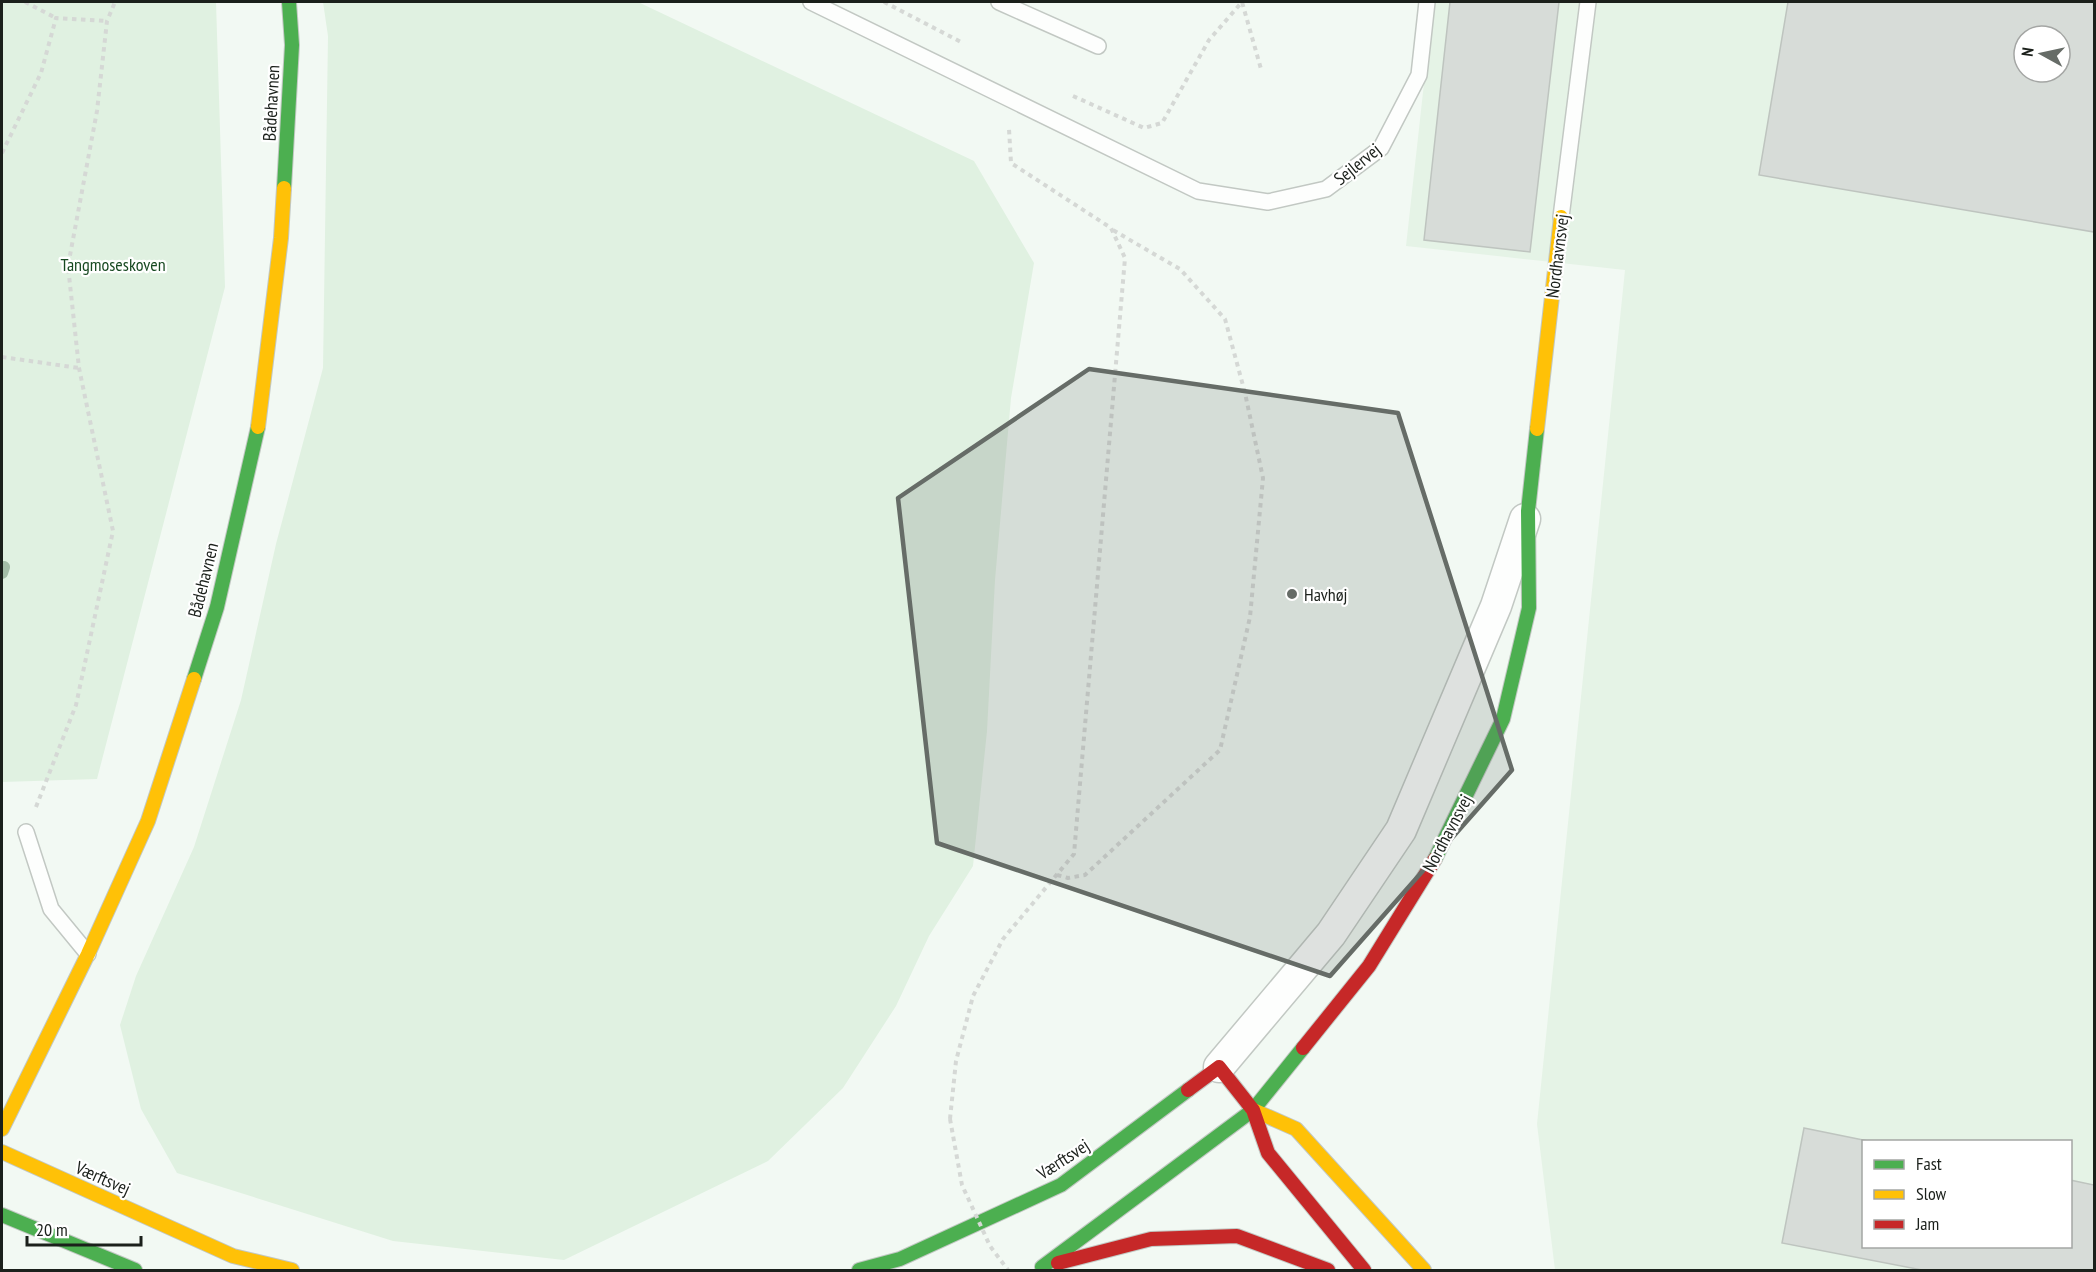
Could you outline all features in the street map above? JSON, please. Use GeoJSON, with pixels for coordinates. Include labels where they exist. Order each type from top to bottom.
{"type":"FeatureCollection","features":[{"type":"Feature","properties":{"kind":"street","name":"Bådehavnen"},"geometry":{"type":"LineString","coordinates":[[2,1129],[88,954],[148,821],[216,607],[259,423],[281,238],[292,45],[289,2]]}},
{"type":"Feature","properties":{"kind":"street","name":"Nordhavnsvej"},"geometry":{"type":"LineString","coordinates":[[1253,1110],[1369,966],[1442,849],[1503,719],[1529,608],[1528,511],[1561,217]]}},
{"type":"Feature","properties":{"kind":"street","name":"Nordhavnsvej"},"geometry":{"type":"LineString","coordinates":[[1219,1067],[1331,934],[1401,830],[1496,606],[1528,511]]}},
{"type":"Feature","properties":{"kind":"street"},"geometry":{"type":"LineString","coordinates":[[1219,1067],[1253,1110],[1268,1154],[1364,1270]]}},
{"type":"Feature","properties":{"kind":"street","name":"Værftsvej"},"geometry":{"type":"LineString","coordinates":[[859,1270],[900,1259],[1061,1185],[1219,1067]]}},
{"type":"Feature","properties":{"kind":"street"},"geometry":{"type":"LineString","coordinates":[[1038,1268],[1253,1110]]}},
{"type":"Feature","properties":{"kind":"street"},"geometry":{"type":"LineString","coordinates":[[1253,1110],[1296,1129],[1425,1270]]}},
{"type":"Feature","properties":{"kind":"street","name":"Værftsvej"},"geometry":{"type":"LineString","coordinates":[[2,1152],[233,1256],[292,1270]]}},
{"type":"Feature","properties":{"kind":"street"},"geometry":{"type":"LineString","coordinates":[[2,1215],[135,1270]]}},
{"type":"Feature","properties":{"kind":"street"},"geometry":{"type":"LineString","coordinates":[[1038,1268],[1151,1239],[1237,1236],[1328,1270]]}},
{"type":"Feature","properties":{"kind":"lane","name":"Sejlervej"},"geometry":{"type":"LineString","coordinates":[[811,2],[1198,191],[1268,202],[1326,189],[1381,148],[1419,75],[1427,2]]}},
{"type":"Feature","properties":{"kind":"lane"},"geometry":{"type":"LineString","coordinates":[[999,2],[1098,46]]}},
{"type":"Feature","properties":{"kind":"lane","name":"Nordhavnsvej"},"geometry":{"type":"LineString","coordinates":[[1561,217],[1588,2]]}},
{"type":"Feature","properties":{"kind":"lane"},"geometry":{"type":"LineString","coordinates":[[26,832],[51,909],[88,954]]}},
{"type":"Feature","properties":{"kind":"path"},"geometry":{"type":"LineString","coordinates":[[25,2],[56,18],[107,21]]}},
{"type":"Feature","properties":{"kind":"path"},"geometry":{"type":"LineString","coordinates":[[26,832],[76,705],[113,531],[79,368],[68,266],[97,111],[107,21],[115,2]]}},
{"type":"Feature","properties":{"kind":"path"},"geometry":{"type":"LineString","coordinates":[[2,153],[41,73],[56,18]]}},
{"type":"Feature","properties":{"kind":"path"},"geometry":{"type":"LineString","coordinates":[[1019,103],[1009,129],[1011,163],[1111,228],[1180,269],[1225,319],[1245,393],[1263,478],[1250,617],[1220,750],[1086,876],[1068,878],[1057,875]]}},
{"type":"Feature","properties":{"kind":"path"},"geometry":{"type":"LineString","coordinates":[[1008,1270],[990,1246],[962,1185],[950,1119],[956,1061],[973,996],[1003,939],[1074,854],[1125,258],[1111,228]]}},
{"type":"Feature","properties":{"kind":"path"},"geometry":{"type":"LineString","coordinates":[[2,357],[79,368]]}},
{"type":"Feature","properties":{"kind":"highlighted area"},"geometry":{"type":"Polygon","coordinates":[[[1089,369],[1398,413],[1512,770],[1330,976],[937,843],[898,498],[1089,369]]]}},
{"type":"Feature","properties":{"kind":"shaded area"},"geometry":{"type":"Polygon","coordinates":[[[1433,2],[2094,2],[2094,1270],[1555,1270],[1537,1124],[1625,270],[1406,246],[1433,2]]]}},
{"type":"Feature","properties":{"kind":"green space","name":"Tangmoseskoven"},"geometry":{"type":"Polygon","coordinates":[[[2,2],[216,2],[225,287],[97,779],[2,782],[2,2]]]}},
{"type":"Feature","properties":{"kind":"green space"},"geometry":{"type":"Polygon","coordinates":[[[323,2],[638,2],[974,161],[1034,263],[1011,398],[995,580],[987,731],[973,866],[929,936],[896,1006],[843,1088],[768,1161],[564,1260],[393,1241],[177,1173],[141,1109],[120,1025],[136,976],[194,847],[241,700],[276,544],[323,368],[328,36],[323,2]]]}},
{"type":"Feature","properties":{"kind":"building"},"geometry":{"type":"Polygon","coordinates":[[[1450,2],[1559,2],[1530,252],[1424,240],[1450,2]]]}},
{"type":"Feature","properties":{"kind":"building"},"geometry":{"type":"Polygon","coordinates":[[[1788,2],[2094,2],[2094,232],[1759,175],[1788,2]]]}},
{"type":"Feature","properties":{"kind":"building"},"geometry":{"type":"Polygon","coordinates":[[[1804,1128],[1863,1140],[1862,1248],[2072,1248],[2072,1180],[2094,1185],[2094,1270],[1922,1270],[1782,1243],[1804,1128]]]}},
{"type":"Feature","properties":{"kind":"waterway"},"geometry":{"type":"LineString","coordinates":[[2,573],[4,567]]}},
{"type":"Feature","properties":{"kind":"traffic: fast"},"geometry":{"type":"LineString","coordinates":[[284,188],[292,45],[289,2]]}},
{"type":"Feature","properties":{"kind":"traffic: fast"},"geometry":{"type":"LineString","coordinates":[[194,679],[217,607],[258,427]]}},
{"type":"Feature","properties":{"kind":"traffic: fast"},"geometry":{"type":"LineString","coordinates":[[1435,859],[1503,719],[1529,608],[1528,511],[1537,429]]}},
{"type":"Feature","properties":{"kind":"traffic: fast"},"geometry":{"type":"LineString","coordinates":[[1042,1267],[1253,1110],[1303,1048]]}},
{"type":"Feature","properties":{"kind":"traffic: fast"},"geometry":{"type":"LineString","coordinates":[[859,1270],[900,1259],[1061,1185],[1188,1090]]}},
{"type":"Feature","properties":{"kind":"traffic: fast"},"geometry":{"type":"LineString","coordinates":[[2,1215],[135,1270]]}},
{"type":"Feature","properties":{"kind":"traffic: slow"},"geometry":{"type":"LineString","coordinates":[[258,427],[281,238],[284,188]]}},
{"type":"Feature","properties":{"kind":"traffic: slow"},"geometry":{"type":"LineString","coordinates":[[1537,429],[1561,217]]}},
{"type":"Feature","properties":{"kind":"traffic: slow"},"geometry":{"type":"LineString","coordinates":[[2,1129],[88,954],[148,821],[194,679]]}},
{"type":"Feature","properties":{"kind":"traffic: slow"},"geometry":{"type":"LineString","coordinates":[[1253,1110],[1296,1129],[1424,1270]]}},
{"type":"Feature","properties":{"kind":"traffic: slow"},"geometry":{"type":"LineString","coordinates":[[2,1152],[233,1256],[292,1270]]}},
{"type":"Feature","properties":{"kind":"traffic: jam"},"geometry":{"type":"LineString","coordinates":[[1303,1048],[1369,966],[1435,859]]}},
{"type":"Feature","properties":{"kind":"traffic: jam"},"geometry":{"type":"LineString","coordinates":[[1188,1090],[1219,1067],[1253,1110],[1268,1153],[1364,1270]]}},
{"type":"Feature","properties":{"kind":"traffic: jam"},"geometry":{"type":"LineString","coordinates":[[1058,1263],[1151,1239],[1237,1236],[1328,1270]]}},
{"type":"Feature","properties":{"kind":"place","name":"Havhøj"},"geometry":{"type":"Point","coordinates":[1292,594]}}]}
